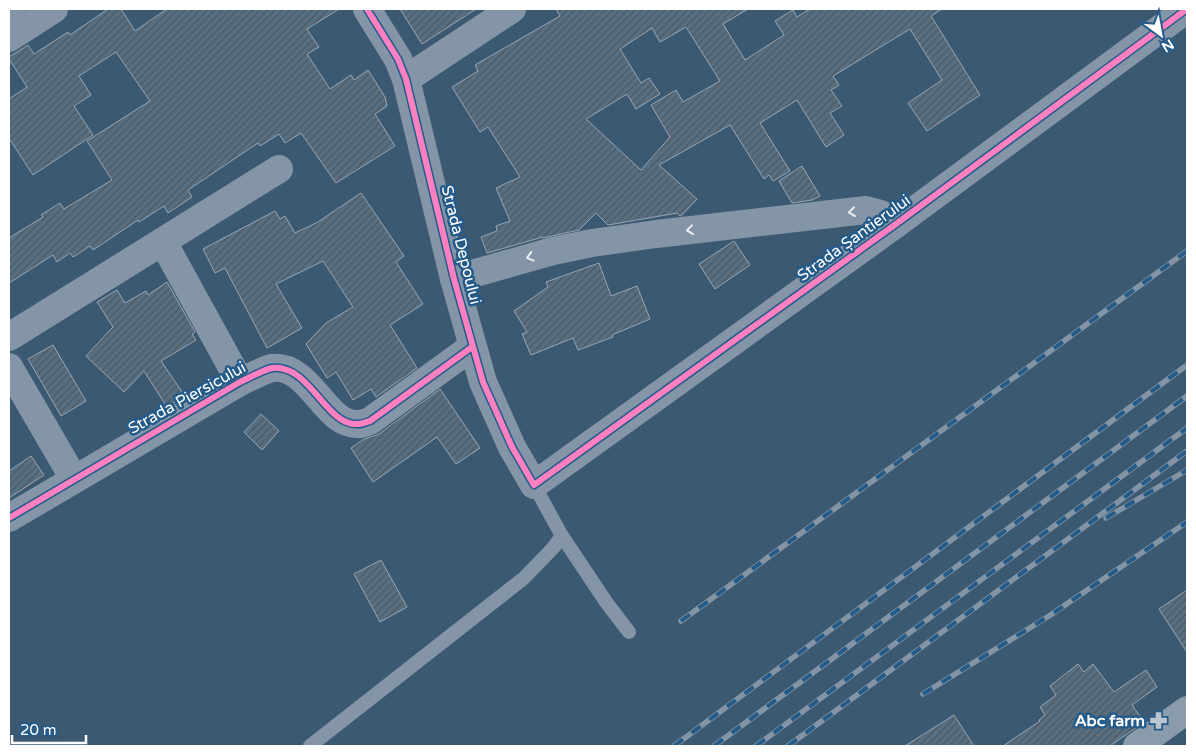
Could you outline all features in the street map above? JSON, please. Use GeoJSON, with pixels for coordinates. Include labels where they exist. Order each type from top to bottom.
{"type":"FeatureCollection","features":[{"type":"Feature","properties":{"kind":"main road"},"geometry":{"type":"LineString","coordinates":[[1137,746],[1187,710]]}},
{"type":"Feature","properties":{"kind":"street"},"geometry":{"type":"LineString","coordinates":[[13,27],[54,9]]}},
{"type":"Feature","properties":{"kind":"street","name":"Strada Depoului"},"geometry":{"type":"LineString","coordinates":[[367,9],[398,59],[406,79],[454,279],[483,382],[512,447],[534,485]]}},
{"type":"Feature","properties":{"kind":"street"},"geometry":{"type":"LineString","coordinates":[[406,79],[512,9]]}},
{"type":"Feature","properties":{"kind":"street","name":"Strada Șantierului"},"geometry":{"type":"LineString","coordinates":[[534,485],[896,224],[1187,9]]}},
{"type":"Feature","properties":{"kind":"street"},"geometry":{"type":"LineString","coordinates":[[9,337],[279,169]]}},
{"type":"Feature","properties":{"kind":"street","name":"Strada Șantierului"},"geometry":{"type":"LineString","coordinates":[[454,279],[552,251],[656,234],[866,210],[880,213],[890,218],[896,224]]}},
{"type":"Feature","properties":{"kind":"street","name":"Strada Piersicului"},"geometry":{"type":"LineString","coordinates":[[162,242],[240,382]]}},
{"type":"Feature","properties":{"kind":"street","name":"Strada Piersicului"},"geometry":{"type":"LineString","coordinates":[[9,518],[240,382],[270,368],[285,369],[298,376],[333,413],[346,422],[358,424],[370,421],[472,347]]}},
{"type":"Feature","properties":{"kind":"street"},"geometry":{"type":"LineString","coordinates":[[9,367],[74,479]]}},
{"type":"Feature","properties":{"kind":"lane"},"geometry":{"type":"LineString","coordinates":[[534,485],[562,536],[606,602],[629,632]]}},
{"type":"Feature","properties":{"kind":"lane"},"geometry":{"type":"LineString","coordinates":[[310,746],[524,578],[562,536]]}},
{"type":"Feature","properties":{"kind":"building"},"geometry":{"type":"Polygon","coordinates":[[[108,9],[121,9],[135,31],[167,9],[339,9],[307,29],[319,47],[307,54],[330,89],[351,75],[354,80],[368,70],[385,97],[387,106],[375,114],[395,146],[336,183],[301,133],[285,143],[279,134],[260,146],[258,143],[188,190],[192,197],[168,213],[164,206],[139,222],[138,220],[93,250],[90,246],[73,257],[70,253],[57,262],[53,255],[9,283],[9,238],[43,217],[41,215],[60,203],[64,209],[112,180],[87,141],[150,101],[116,52],[79,76],[91,95],[74,106],[93,135],[33,175],[9,138],[9,99],[27,87],[9,57],[28,45],[34,54],[68,32],[70,35],[108,9]]]}},
{"type":"Feature","properties":{"kind":"building"},"geometry":{"type":"Polygon","coordinates":[[[400,9],[476,9],[422,44],[400,9]]]}},
{"type":"Feature","properties":{"kind":"building"},"geometry":{"type":"Polygon","coordinates":[[[556,9],[748,9],[723,24],[745,60],[784,35],[775,21],[793,10],[797,17],[810,9],[942,9],[931,16],[980,95],[927,131],[908,103],[942,80],[910,29],[833,76],[839,85],[831,90],[842,106],[830,113],[844,135],[826,147],[797,100],[760,123],[790,171],[773,181],[769,175],[764,179],[730,125],[659,165],[697,199],[682,215],[680,216],[677,213],[608,225],[596,213],[579,230],[543,237],[487,253],[481,237],[497,231],[496,226],[510,221],[496,188],[520,177],[488,127],[480,132],[452,87],[478,71],[475,65],[560,16],[556,9]],[[686,27],[660,42],[652,28],[620,49],[641,83],[649,78],[660,94],[636,109],[627,94],[586,119],[641,170],[670,137],[651,105],[676,90],[683,102],[720,81],[686,27]]]}},
{"type":"Feature","properties":{"kind":"building"},"geometry":{"type":"Polygon","coordinates":[[[802,166],[820,196],[812,200],[792,203],[779,181],[802,166]]]}},
{"type":"Feature","properties":{"kind":"building"},"geometry":{"type":"Polygon","coordinates":[[[361,193],[404,256],[396,262],[423,304],[390,325],[417,368],[376,397],[371,389],[353,400],[336,372],[327,378],[306,344],[326,323],[353,307],[323,261],[276,284],[302,328],[267,348],[225,268],[215,273],[203,249],[275,211],[280,219],[285,216],[295,233],[318,222],[361,193]]]}},
{"type":"Feature","properties":{"kind":"building"},"geometry":{"type":"Polygon","coordinates":[[[734,241],[750,265],[715,289],[699,264],[734,241]]]}},
{"type":"Feature","properties":{"kind":"building"},"geometry":{"type":"Polygon","coordinates":[[[599,263],[611,296],[637,286],[650,319],[612,335],[613,337],[578,350],[573,338],[531,355],[522,334],[527,332],[514,311],[548,287],[546,282],[599,263]]]}},
{"type":"Feature","properties":{"kind":"building"},"geometry":{"type":"Polygon","coordinates":[[[167,282],[195,332],[192,334],[196,340],[161,361],[185,396],[167,407],[144,371],[124,392],[86,356],[113,327],[97,302],[117,290],[125,303],[146,291],[148,295],[167,282]]]}},
{"type":"Feature","properties":{"kind":"building"},"geometry":{"type":"Polygon","coordinates":[[[53,345],[86,401],[61,416],[28,359],[53,345]]]}},
{"type":"Feature","properties":{"kind":"building"},"geometry":{"type":"Polygon","coordinates":[[[440,389],[480,448],[456,464],[437,437],[373,482],[351,448],[364,439],[379,434],[440,389]]]}},
{"type":"Feature","properties":{"kind":"building"},"geometry":{"type":"Polygon","coordinates":[[[261,414],[279,431],[262,450],[244,432],[261,414]]]}},
{"type":"Feature","properties":{"kind":"building"},"geometry":{"type":"Polygon","coordinates":[[[31,456],[44,475],[9,498],[9,471],[31,456]]]}},
{"type":"Feature","properties":{"kind":"building"},"geometry":{"type":"Polygon","coordinates":[[[381,560],[407,607],[380,622],[354,574],[381,560]]]}},
{"type":"Feature","properties":{"kind":"building"},"geometry":{"type":"Polygon","coordinates":[[[1187,590],[1187,652],[1159,609],[1187,590]]]}},
{"type":"Feature","properties":{"kind":"building"},"geometry":{"type":"Polygon","coordinates":[[[1078,664],[1084,672],[1093,664],[1114,692],[1146,670],[1157,687],[1132,705],[1144,722],[1110,746],[1003,746],[1040,721],[1045,715],[1040,707],[1056,695],[1050,686],[1078,664]]]}},
{"type":"Feature","properties":{"kind":"building"},"geometry":{"type":"Polygon","coordinates":[[[954,715],[974,746],[905,746],[954,715]]]}},
{"type":"Feature","properties":{"kind":"railway"},"geometry":{"type":"LineString","coordinates":[[681,621],[1187,251]]}},
{"type":"Feature","properties":{"kind":"railway"},"geometry":{"type":"LineString","coordinates":[[674,746],[1187,365]]}},
{"type":"Feature","properties":{"kind":"railway"},"geometry":{"type":"LineString","coordinates":[[714,746],[1187,396]]}},
{"type":"Feature","properties":{"kind":"railway"},"geometry":{"type":"LineString","coordinates":[[756,746],[1187,428]]}},
{"type":"Feature","properties":{"kind":"railway"},"geometry":{"type":"LineString","coordinates":[[788,746],[1187,451]]}},
{"type":"Feature","properties":{"kind":"railway"},"geometry":{"type":"LineString","coordinates":[[1106,518],[1187,470]]}},
{"type":"Feature","properties":{"kind":"railway"},"geometry":{"type":"LineString","coordinates":[[923,694],[1049,616],[1187,522]]}},
{"type":"Feature","properties":{"kind":"cycle path"},"geometry":{"type":"LineString","coordinates":[[367,9],[398,59],[406,79],[454,279],[483,382],[512,447],[534,485],[896,224],[1187,9]]}},
{"type":"Feature","properties":{"kind":"cycle path"},"geometry":{"type":"LineString","coordinates":[[9,518],[240,382],[268,369],[286,369],[297,375],[337,416],[347,422],[360,424],[370,421],[472,347]]}},
{"type":"Feature","properties":{"kind":"place","name":"Abc farm"},"geometry":{"type":"Point","coordinates":[1159,721]}}]}
